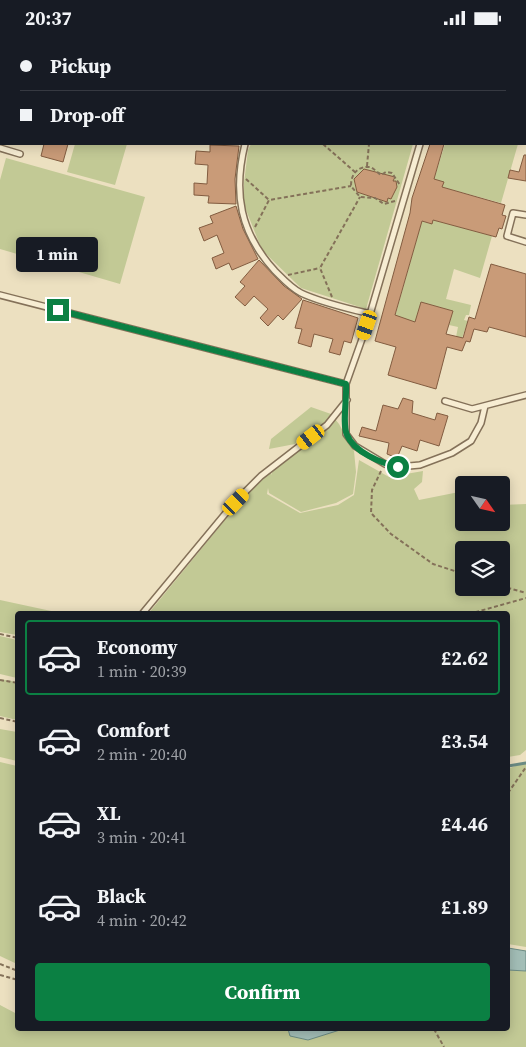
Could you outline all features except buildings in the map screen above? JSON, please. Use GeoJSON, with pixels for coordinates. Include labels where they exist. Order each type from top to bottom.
{"type":"FeatureCollection","features":[{"type":"Feature","properties":{"kind":"lane"},"geometry":{"type":"LineString","coordinates":[[245,145],[240,173],[240,205],[250,236],[260,255],[281,277],[299,292],[370,314]]}},
{"type":"Feature","properties":{"kind":"lane"},"geometry":{"type":"LineString","coordinates":[[420,145],[368,323],[346,384],[346,434],[355,446],[385,464],[398,467],[420,465],[457,451],[471,441],[481,423],[486,406]]}},
{"type":"Feature","properties":{"kind":"lane"},"geometry":{"type":"LineString","coordinates":[[0,148],[20,154]]}},
{"type":"Feature","properties":{"kind":"lane"},"geometry":{"type":"LineString","coordinates":[[526,215],[513,213],[507,235],[526,242]]}},
{"type":"Feature","properties":{"kind":"lane"},"geometry":{"type":"LineString","coordinates":[[0,295],[346,384]]}},
{"type":"Feature","properties":{"kind":"lane"},"geometry":{"type":"LineString","coordinates":[[445,401],[472,409],[526,395]]}},
{"type":"Feature","properties":{"kind":"lane"},"geometry":{"type":"LineString","coordinates":[[145,611],[236,502],[261,476],[326,425],[347,400]]}},
{"type":"Feature","properties":{"kind":"path"},"geometry":{"type":"LineString","coordinates":[[324,145],[355,172]]}},
{"type":"Feature","properties":{"kind":"path"},"geometry":{"type":"LineString","coordinates":[[367,167],[369,145]]}},
{"type":"Feature","properties":{"kind":"path"},"geometry":{"type":"LineString","coordinates":[[355,172],[367,167],[376,169],[382,175],[386,172],[395,175],[400,185],[399,192],[405,193]]}},
{"type":"Feature","properties":{"kind":"path"},"geometry":{"type":"LineString","coordinates":[[351,186],[355,172]]}},
{"type":"Feature","properties":{"kind":"path"},"geometry":{"type":"LineString","coordinates":[[240,173],[269,199]]}},
{"type":"Feature","properties":{"kind":"path"},"geometry":{"type":"LineString","coordinates":[[269,199],[351,186]]}},
{"type":"Feature","properties":{"kind":"path"},"geometry":{"type":"LineString","coordinates":[[351,186],[360,197],[375,198],[384,204],[391,203],[396,199]]}},
{"type":"Feature","properties":{"kind":"path"},"geometry":{"type":"LineString","coordinates":[[281,277],[320,268],[360,197]]}},
{"type":"Feature","properties":{"kind":"path"},"geometry":{"type":"LineString","coordinates":[[250,236],[269,199]]}},
{"type":"Feature","properties":{"kind":"path"},"geometry":{"type":"LineString","coordinates":[[320,268],[334,304]]}},
{"type":"Feature","properties":{"kind":"path"},"geometry":{"type":"LineString","coordinates":[[385,464],[372,490],[371,513],[391,534],[433,564],[455,571]]}},
{"type":"Feature","properties":{"kind":"path"},"geometry":{"type":"LineString","coordinates":[[510,589],[526,593]]}},
{"type":"Feature","properties":{"kind":"path"},"geometry":{"type":"LineString","coordinates":[[480,611],[526,598]]}},
{"type":"Feature","properties":{"kind":"path"},"geometry":{"type":"LineString","coordinates":[[0,634],[15,637]]}},
{"type":"Feature","properties":{"kind":"path"},"geometry":{"type":"LineString","coordinates":[[0,680],[15,682]]}},
{"type":"Feature","properties":{"kind":"path"},"geometry":{"type":"LineString","coordinates":[[0,718],[15,721]]}},
{"type":"Feature","properties":{"kind":"path"},"geometry":{"type":"LineString","coordinates":[[510,790],[526,767]]}},
{"type":"Feature","properties":{"kind":"path"},"geometry":{"type":"LineString","coordinates":[[0,964],[15,970]]}},
{"type":"Feature","properties":{"kind":"path"},"geometry":{"type":"LineString","coordinates":[[0,975],[15,979]]}},
{"type":"Feature","properties":{"kind":"path"},"geometry":{"type":"LineString","coordinates":[[435,1031],[444,1047]]}},
{"type":"Feature","properties":{"kind":"green space"},"geometry":{"type":"Polygon","coordinates":[[[75,145],[127,145],[115,185],[67,172],[75,145]]]}},
{"type":"Feature","properties":{"kind":"green space"},"geometry":{"type":"Polygon","coordinates":[[[250,145],[413,145],[366,309],[301,288],[262,250],[244,205],[244,183],[248,150],[250,145]]]}},
{"type":"Feature","properties":{"kind":"green space"},"geometry":{"type":"Polygon","coordinates":[[[445,145],[518,145],[501,203],[442,187],[443,182],[434,179],[445,145]]]}},
{"type":"Feature","properties":{"kind":"green space"},"geometry":{"type":"Polygon","coordinates":[[[6,158],[145,197],[120,284],[0,249],[0,180],[6,158]]]}},
{"type":"Feature","properties":{"kind":"green space"},"geometry":{"type":"Polygon","coordinates":[[[433,220],[492,236],[480,278],[454,269],[446,299],[471,305],[469,315],[466,315],[464,320],[468,321],[462,338],[456,337],[458,327],[449,325],[453,311],[421,302],[412,333],[394,320],[422,221],[431,224],[433,220]]]}},
{"type":"Feature","properties":{"kind":"green space"},"geometry":{"type":"Polygon","coordinates":[[[311,407],[331,414],[339,424],[354,451],[356,472],[353,494],[336,503],[301,512],[269,493],[268,488],[267,494],[300,513],[338,505],[354,495],[359,460],[389,477],[423,471],[422,482],[414,489],[419,500],[455,493],[455,531],[510,531],[510,505],[526,504],[526,750],[520,755],[510,757],[510,611],[150,611],[243,498],[271,471],[271,475],[276,464],[313,439],[307,434],[295,444],[269,449],[271,439],[311,407]]]}},
{"type":"Feature","properties":{"kind":"green space"},"geometry":{"type":"Polygon","coordinates":[[[0,600],[51,611],[15,611],[15,635],[0,632],[0,600]]]}},
{"type":"Feature","properties":{"kind":"green space"},"geometry":{"type":"Polygon","coordinates":[[[0,636],[15,640],[15,678],[0,674],[0,636]]]}},
{"type":"Feature","properties":{"kind":"green space"},"geometry":{"type":"Polygon","coordinates":[[[0,679],[15,682],[15,720],[0,716],[0,679]]]}},
{"type":"Feature","properties":{"kind":"green space"},"geometry":{"type":"Polygon","coordinates":[[[0,729],[15,732],[15,761],[0,757],[0,729]]]}},
{"type":"Feature","properties":{"kind":"green space"},"geometry":{"type":"Polygon","coordinates":[[[0,762],[15,766],[15,963],[0,956],[0,762]]]}},
{"type":"Feature","properties":{"kind":"green space"},"geometry":{"type":"Polygon","coordinates":[[[526,762],[526,947],[510,944],[510,768],[526,762]]]}},
{"type":"Feature","properties":{"kind":"green space"},"geometry":{"type":"Polygon","coordinates":[[[510,970],[526,971],[526,1047],[0,1047],[0,1005],[15,1013],[15,1031],[289,1031],[290,1036],[308,1040],[337,1031],[510,1031],[510,970]]]}},
{"type":"Feature","properties":{"kind":"water"},"geometry":{"type":"Polygon","coordinates":[[[510,948],[526,951],[526,971],[510,970],[510,948]]]}},
{"type":"Feature","properties":{"kind":"water"},"geometry":{"type":"Polygon","coordinates":[[[289,1031],[337,1031],[308,1040],[290,1036],[289,1031]]]}},
{"type":"Feature","properties":{"kind":"waterway"},"geometry":{"type":"LineString","coordinates":[[510,766],[526,763]]}},
{"type":"Feature","properties":{"kind":"route"},"geometry":{"type":"LineString","coordinates":[[58,310],[346,384],[346,434],[355,446],[385,464],[398,467]]}}]}
